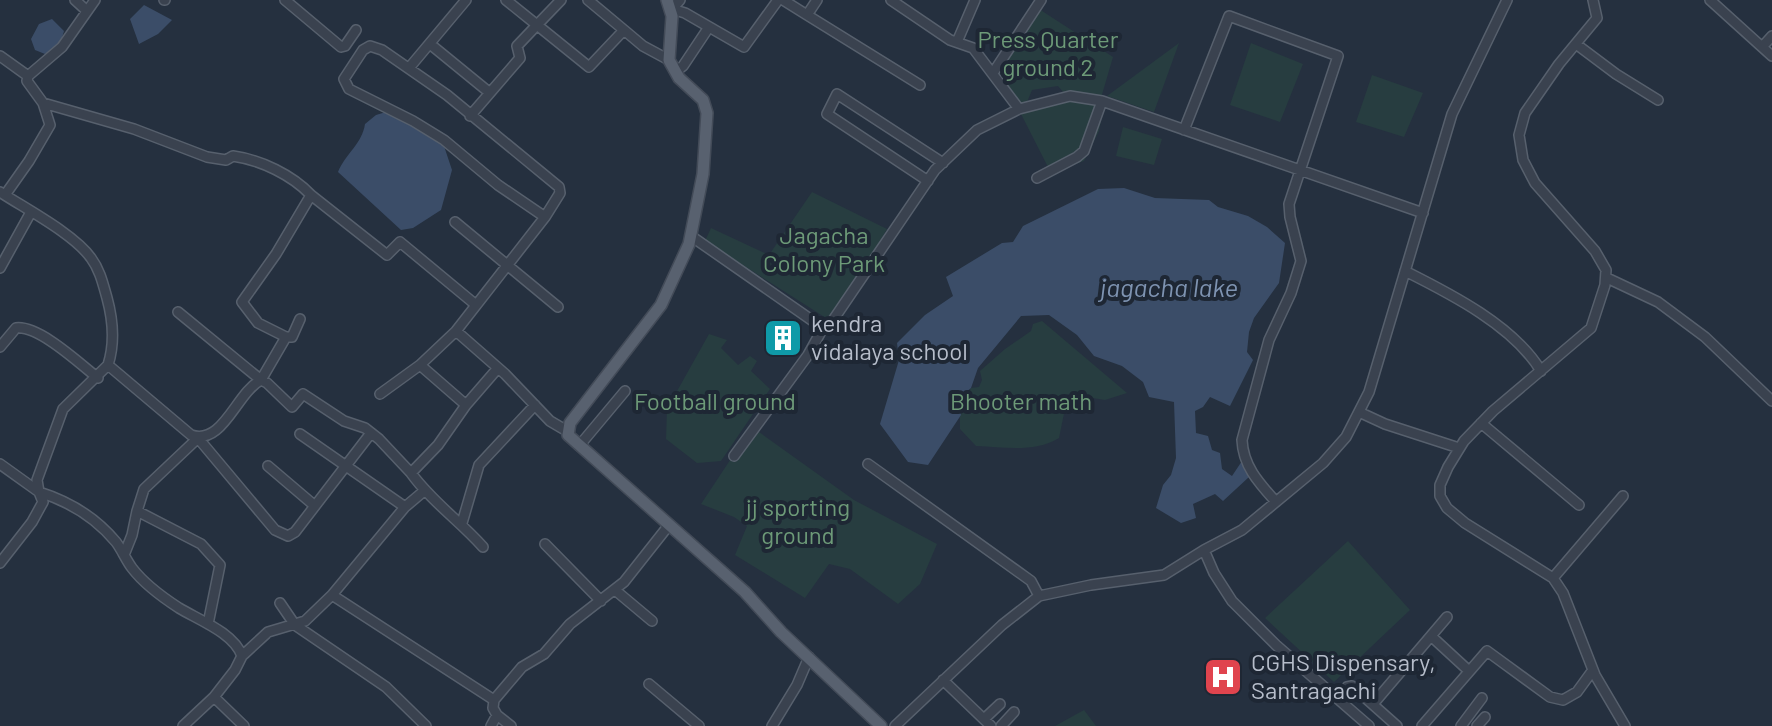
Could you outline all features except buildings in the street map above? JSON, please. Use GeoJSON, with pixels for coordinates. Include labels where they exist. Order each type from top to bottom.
{"type":"FeatureCollection","features":[{"type":"Feature","properties":{"kind":"main road"},"geometry":{"type":"LineString","coordinates":[[673,3],[669,60],[675,72],[706,106],[703,174],[691,236],[661,305],[567,431],[579,446],[745,592],[881,726]]}},
{"type":"Feature","properties":{"kind":"street"},"geometry":{"type":"LineString","coordinates":[[75,0],[87,11]]}},
{"type":"Feature","properties":{"kind":"street"},"geometry":{"type":"LineString","coordinates":[[0,563],[32,522],[43,502],[37,480],[63,409],[98,378],[112,353],[113,318],[102,277],[91,257],[75,242],[2,194],[29,161],[50,125],[43,103],[27,81],[28,76],[62,47],[95,0]]}},
{"type":"Feature","properties":{"kind":"street"},"geometry":{"type":"LineString","coordinates":[[285,0],[341,47],[356,30]]}},
{"type":"Feature","properties":{"kind":"street"},"geometry":{"type":"LineString","coordinates":[[409,68],[466,0]]}},
{"type":"Feature","properties":{"kind":"street"},"geometry":{"type":"LineString","coordinates":[[506,0],[589,67],[624,30]]}},
{"type":"Feature","properties":{"kind":"street"},"geometry":{"type":"LineString","coordinates":[[470,116],[520,58],[517,46],[561,0]]}},
{"type":"Feature","properties":{"kind":"street"},"geometry":{"type":"LineString","coordinates":[[588,0],[643,46],[669,60]]}},
{"type":"Feature","properties":{"kind":"street"},"geometry":{"type":"LineString","coordinates":[[673,3],[744,47],[780,0],[920,85]]}},
{"type":"Feature","properties":{"kind":"street"},"geometry":{"type":"LineString","coordinates":[[807,15],[817,0]]}},
{"type":"Feature","properties":{"kind":"street"},"geometry":{"type":"LineString","coordinates":[[891,0],[957,42],[973,48],[1019,109]]}},
{"type":"Feature","properties":{"kind":"street"},"geometry":{"type":"LineString","coordinates":[[957,42],[975,0]]}},
{"type":"Feature","properties":{"kind":"street"},"geometry":{"type":"LineString","coordinates":[[993,73],[1041,0]]}},
{"type":"Feature","properties":{"kind":"street"},"geometry":{"type":"LineString","coordinates":[[895,726],[1002,625],[1039,596],[1164,575],[1242,530],[1323,463],[1346,437],[1369,392],[1452,114],[1507,0]]}},
{"type":"Feature","properties":{"kind":"street"},"geometry":{"type":"LineString","coordinates":[[1593,0],[1597,18],[1524,116],[1519,135],[1521,156],[1535,183],[1605,266],[1607,278],[1594,326],[1481,423],[1459,448],[1440,485],[1444,503],[1465,523],[1553,578],[1563,593],[1593,670],[1625,726]]}},
{"type":"Feature","properties":{"kind":"street"},"geometry":{"type":"LineString","coordinates":[[1710,0],[1772,56]]}},
{"type":"Feature","properties":{"kind":"street"},"geometry":{"type":"LineString","coordinates":[[1184,130],[1229,16],[1338,56],[1289,204],[1301,261],[1291,293],[1269,340],[1242,440],[1243,455],[1249,467],[1276,502]]}},
{"type":"Feature","properties":{"kind":"street"},"geometry":{"type":"LineString","coordinates":[[675,72],[683,66],[709,27]]}},
{"type":"Feature","properties":{"kind":"street"},"geometry":{"type":"LineString","coordinates":[[1762,47],[1772,36]]}},
{"type":"Feature","properties":{"kind":"street"},"geometry":{"type":"LineString","coordinates":[[430,44],[490,93]]}},
{"type":"Feature","properties":{"kind":"street"},"geometry":{"type":"LineString","coordinates":[[1576,44],[1658,100]]}},
{"type":"Feature","properties":{"kind":"street"},"geometry":{"type":"LineString","coordinates":[[380,394],[420,365],[456,331],[545,217],[560,193],[559,187],[409,68],[382,50],[370,46],[363,50],[344,79],[349,89],[444,140],[498,185],[545,217]]}},
{"type":"Feature","properties":{"kind":"street"},"geometry":{"type":"LineString","coordinates":[[0,56],[28,76]]}},
{"type":"Feature","properties":{"kind":"street"},"geometry":{"type":"LineString","coordinates":[[928,181],[827,114],[837,94],[943,163]]}},
{"type":"Feature","properties":{"kind":"street"},"geometry":{"type":"LineString","coordinates":[[734,456],[808,355],[823,328],[829,326],[928,181],[977,130],[1019,109],[1070,96],[1102,101],[1423,213]]}},
{"type":"Feature","properties":{"kind":"street"},"geometry":{"type":"LineString","coordinates":[[1037,178],[1084,151],[1102,101]]}},
{"type":"Feature","properties":{"kind":"street"},"geometry":{"type":"LineString","coordinates":[[43,103],[134,129],[207,157],[226,160],[233,156],[249,158],[302,185],[387,255],[400,242],[476,305]]}},
{"type":"Feature","properties":{"kind":"street"},"geometry":{"type":"LineString","coordinates":[[300,319],[292,337],[286,337],[258,323],[242,302],[276,254],[311,195]]}},
{"type":"Feature","properties":{"kind":"street"},"geometry":{"type":"LineString","coordinates":[[0,268],[31,212]]}},
{"type":"Feature","properties":{"kind":"street"},"geometry":{"type":"LineString","coordinates":[[455,222],[509,263],[558,307]]}},
{"type":"Feature","properties":{"kind":"street"},"geometry":{"type":"LineString","coordinates":[[691,236],[823,328]]}},
{"type":"Feature","properties":{"kind":"street"},"geometry":{"type":"LineString","coordinates":[[1405,271],[1442,289],[1519,341],[1541,371]]}},
{"type":"Feature","properties":{"kind":"street"},"geometry":{"type":"LineString","coordinates":[[1607,278],[1658,302],[1705,337],[1772,401]]}},
{"type":"Feature","properties":{"kind":"street"},"geometry":{"type":"LineString","coordinates":[[178,312],[267,383],[292,407],[303,394],[344,421],[371,433],[411,473],[424,491],[448,515],[462,523],[483,547]]}},
{"type":"Feature","properties":{"kind":"street"},"geometry":{"type":"LineString","coordinates":[[0,347],[16,328],[26,327],[50,341],[98,378]]}},
{"type":"Feature","properties":{"kind":"street"},"geometry":{"type":"LineString","coordinates":[[456,331],[550,421],[567,431]]}},
{"type":"Feature","properties":{"kind":"street"},"geometry":{"type":"LineString","coordinates":[[124,555],[144,489],[198,438],[214,434],[251,385],[261,380],[286,337]]}},
{"type":"Feature","properties":{"kind":"street"},"geometry":{"type":"LineString","coordinates":[[108,365],[198,438],[275,530],[288,536],[295,532],[371,433]]}},
{"type":"Feature","properties":{"kind":"street"},"geometry":{"type":"LineString","coordinates":[[420,365],[466,405]]}},
{"type":"Feature","properties":{"kind":"street"},"geometry":{"type":"LineString","coordinates":[[411,473],[438,445],[466,405],[498,368]]}},
{"type":"Feature","properties":{"kind":"street"},"geometry":{"type":"LineString","coordinates":[[579,446],[625,391]]}},
{"type":"Feature","properties":{"kind":"street"},"geometry":{"type":"LineString","coordinates":[[462,523],[479,465],[535,405]]}},
{"type":"Feature","properties":{"kind":"street"},"geometry":{"type":"LineString","coordinates":[[1359,412],[1385,424],[1459,448]]}},
{"type":"Feature","properties":{"kind":"street"},"geometry":{"type":"LineString","coordinates":[[1481,423],[1579,505]]}},
{"type":"Feature","properties":{"kind":"street"},"geometry":{"type":"LineString","coordinates":[[300,434],[405,507]]}},
{"type":"Feature","properties":{"kind":"street"},"geometry":{"type":"LineString","coordinates":[[0,464],[39,492],[58,497],[84,512],[115,541],[134,570],[154,591],[208,624],[238,647],[242,656]]}},
{"type":"Feature","properties":{"kind":"street"},"geometry":{"type":"LineString","coordinates":[[868,464],[1031,581],[1039,596]]}},
{"type":"Feature","properties":{"kind":"street"},"geometry":{"type":"LineString","coordinates":[[268,466],[315,506]]}},
{"type":"Feature","properties":{"kind":"street"},"geometry":{"type":"LineString","coordinates":[[183,726],[214,697],[242,656],[268,632],[305,621],[332,595],[405,507],[424,491]]}},
{"type":"Feature","properties":{"kind":"street"},"geometry":{"type":"LineString","coordinates":[[1553,578],[1623,496]]}},
{"type":"Feature","properties":{"kind":"street"},"geometry":{"type":"LineString","coordinates":[[137,511],[201,544],[220,565],[208,624]]}},
{"type":"Feature","properties":{"kind":"street"},"geometry":{"type":"LineString","coordinates":[[511,726],[497,715],[493,708],[494,700],[522,667],[544,654],[570,624],[624,582],[669,525]]}},
{"type":"Feature","properties":{"kind":"street"},"geometry":{"type":"LineString","coordinates":[[545,544],[601,601]]}},
{"type":"Feature","properties":{"kind":"street"},"geometry":{"type":"LineString","coordinates":[[1204,550],[1232,601],[1276,645],[1369,726]]}},
{"type":"Feature","properties":{"kind":"street"},"geometry":{"type":"LineString","coordinates":[[615,590],[652,621]]}},
{"type":"Feature","properties":{"kind":"street"},"geometry":{"type":"LineString","coordinates":[[332,595],[494,700]]}},
{"type":"Feature","properties":{"kind":"street"},"geometry":{"type":"LineString","coordinates":[[280,603],[295,625],[386,687],[426,726]]}},
{"type":"Feature","properties":{"kind":"street"},"geometry":{"type":"LineString","coordinates":[[1373,704],[1447,617]]}},
{"type":"Feature","properties":{"kind":"street"},"geometry":{"type":"LineString","coordinates":[[1431,636],[1469,671]]}},
{"type":"Feature","properties":{"kind":"street"},"geometry":{"type":"LineString","coordinates":[[1422,726],[1487,651],[1550,697],[1563,700],[1577,692],[1593,670]]}},
{"type":"Feature","properties":{"kind":"street"},"geometry":{"type":"LineString","coordinates":[[772,726],[797,685],[809,657]]}},
{"type":"Feature","properties":{"kind":"street"},"geometry":{"type":"LineString","coordinates":[[943,680],[988,723],[1000,704]]}},
{"type":"Feature","properties":{"kind":"street"},"geometry":{"type":"LineString","coordinates":[[649,684],[699,726]]}},
{"type":"Feature","properties":{"kind":"street"},"geometry":{"type":"LineString","coordinates":[[1338,699],[1352,686],[1397,726]]}},
{"type":"Feature","properties":{"kind":"street"},"geometry":{"type":"LineString","coordinates":[[214,697],[244,726]]}},
{"type":"Feature","properties":{"kind":"street"},"geometry":{"type":"LineString","coordinates":[[1461,726],[1482,698]]}},
{"type":"Feature","properties":{"kind":"street"},"geometry":{"type":"LineString","coordinates":[[1001,726],[1014,712]]}},
{"type":"Feature","properties":{"kind":"street"},"geometry":{"type":"LineString","coordinates":[[491,726],[497,715]]}},
{"type":"Feature","properties":{"kind":"street"},"geometry":{"type":"LineString","coordinates":[[1477,726],[1485,717]]}},
{"type":"Feature","properties":{"kind":"green space","name":"Press Quarter ground 2"},"geometry":{"type":"Polygon","coordinates":[[[1039,9],[1113,57],[1101,98],[1064,93],[1058,86],[1032,90],[1027,102],[1021,105],[997,72],[1039,9]]]}},
{"type":"Feature","properties":{"kind":"green space"},"geometry":{"type":"Polygon","coordinates":[[[1179,43],[1154,112],[1107,96],[1179,43]]]}},
{"type":"Feature","properties":{"kind":"green space"},"geometry":{"type":"Polygon","coordinates":[[[1251,43],[1303,64],[1280,122],[1230,105],[1251,43]]]}},
{"type":"Feature","properties":{"kind":"green space"},"geometry":{"type":"Polygon","coordinates":[[[1372,75],[1423,93],[1404,137],[1356,122],[1372,75]]]}},
{"type":"Feature","properties":{"kind":"green space"},"geometry":{"type":"Polygon","coordinates":[[[1072,99],[1104,105],[1099,131],[1084,161],[1051,173],[1020,112],[1072,99]]]}},
{"type":"Feature","properties":{"kind":"green space"},"geometry":{"type":"Polygon","coordinates":[[[1123,127],[1162,139],[1154,165],[1116,156],[1123,127]]]}},
{"type":"Feature","properties":{"kind":"green space","name":"Jagacha Colony Park"},"geometry":{"type":"Polygon","coordinates":[[[812,192],[887,229],[834,317],[826,318],[705,241],[711,228],[769,255],[812,192]]]}},
{"type":"Feature","properties":{"kind":"green space","name":"Bhooter math"},"geometry":{"type":"Polygon","coordinates":[[[1042,321],[1127,393],[1105,400],[1068,394],[1059,438],[1049,443],[1019,448],[976,446],[960,429],[960,409],[971,388],[979,387],[982,380],[980,371],[1031,331],[1033,324],[1042,321]]]}},
{"type":"Feature","properties":{"kind":"green space","name":"Football ground"},"geometry":{"type":"Polygon","coordinates":[[[709,334],[727,340],[721,348],[738,365],[750,356],[757,361],[751,371],[770,389],[721,461],[697,463],[666,439],[667,409],[709,334]]]}},
{"type":"Feature","properties":{"kind":"green space","name":"jj sporting ground"},"geometry":{"type":"Polygon","coordinates":[[[752,427],[854,500],[937,544],[920,584],[898,604],[850,569],[829,564],[805,598],[735,555],[747,526],[734,517],[701,504],[752,427]]]}},
{"type":"Feature","properties":{"kind":"green space"},"geometry":{"type":"Polygon","coordinates":[[[1348,541],[1410,610],[1334,682],[1265,618],[1348,541]]]}},
{"type":"Feature","properties":{"kind":"green space"},"geometry":{"type":"Polygon","coordinates":[[[1084,710],[1096,726],[1055,726],[1084,710]]]}},
{"type":"Feature","properties":{"kind":"water"},"geometry":{"type":"Polygon","coordinates":[[[144,5],[172,20],[158,34],[139,44],[130,19],[144,5]]]}},
{"type":"Feature","properties":{"kind":"water"},"geometry":{"type":"Polygon","coordinates":[[[52,19],[64,31],[59,48],[45,54],[35,50],[31,39],[39,24],[52,19]]]}},
{"type":"Feature","properties":{"kind":"water"},"geometry":{"type":"Polygon","coordinates":[[[386,112],[443,143],[452,170],[441,210],[413,228],[401,230],[338,172],[361,137],[365,124],[386,112]]]}},
{"type":"Feature","properties":{"kind":"water","name":"jagacha lake"},"geometry":{"type":"Polygon","coordinates":[[[1124,188],[1155,198],[1209,200],[1218,207],[1248,216],[1285,243],[1279,283],[1254,318],[1247,352],[1253,360],[1230,406],[1210,397],[1203,407],[1195,411],[1196,433],[1208,436],[1212,450],[1220,453],[1222,469],[1232,476],[1244,458],[1249,477],[1223,501],[1215,494],[1193,504],[1196,518],[1181,523],[1156,508],[1176,458],[1174,402],[1149,397],[1143,382],[1122,366],[1094,356],[1077,335],[1049,315],[1021,316],[978,368],[971,388],[958,399],[961,415],[928,465],[908,462],[880,424],[899,360],[897,343],[925,315],[953,296],[946,277],[1002,243],[1013,242],[1023,226],[1098,189],[1124,188]]]}},
{"type":"Feature","properties":{"kind":"place","name":"kendra vidalaya school"},"geometry":{"type":"Point","coordinates":[783,338]}},
{"type":"Feature","properties":{"kind":"place","name":"CGHS Dispensary, Santragachi"},"geometry":{"type":"Point","coordinates":[1223,677]}}]}
